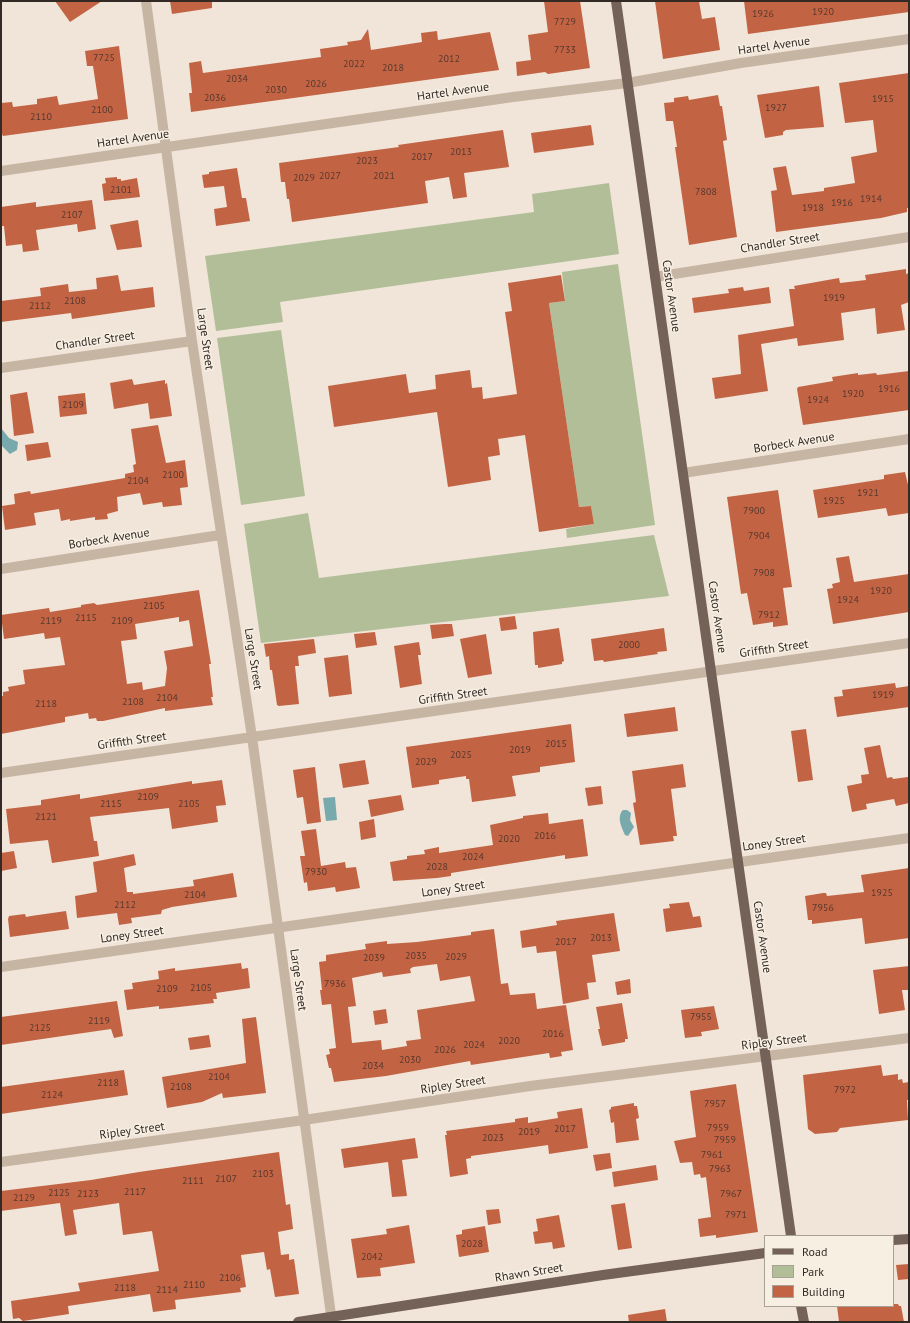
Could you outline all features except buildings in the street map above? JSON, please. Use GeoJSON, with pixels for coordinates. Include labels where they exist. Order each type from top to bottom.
{"type":"FeatureCollection","features":[{"type":"Feature","properties":{"kind":"main road","name":"Castor Avenue"},"geometry":{"type":"LineString","coordinates":[[616,1],[791,1235]]}},
{"type":"Feature","properties":{"kind":"main road"},"geometry":{"type":"LineString","coordinates":[[894,1240],[909,1239]]}},
{"type":"Feature","properties":{"kind":"main road","name":"Rhawn Street"},"geometry":{"type":"LineString","coordinates":[[298,1322],[331,1320],[603,1275],[764,1253]]}},
{"type":"Feature","properties":{"kind":"main road"},"geometry":{"type":"LineString","coordinates":[[801,1307],[804,1322]]}},
{"type":"Feature","properties":{"kind":"street","name":"Large Street"},"geometry":{"type":"LineString","coordinates":[[146,1],[192,341],[220,535],[252,737],[331,1320]]}},
{"type":"Feature","properties":{"kind":"street","name":"Hartel Avenue"},"geometry":{"type":"LineString","coordinates":[[1,171],[513,97],[627,83],[741,63],[909,39]]}},
{"type":"Feature","properties":{"kind":"street","name":"Chandler Street"},"geometry":{"type":"LineString","coordinates":[[655,277],[909,237]]}},
{"type":"Feature","properties":{"kind":"street","name":"Chandler Street"},"geometry":{"type":"LineString","coordinates":[[1,368],[192,341]]}},
{"type":"Feature","properties":{"kind":"street","name":"Borbeck Avenue"},"geometry":{"type":"LineString","coordinates":[[683,474],[909,439]]}},
{"type":"Feature","properties":{"kind":"street","name":"Borbeck Avenue"},"geometry":{"type":"LineString","coordinates":[[1,569],[220,535]]}},
{"type":"Feature","properties":{"kind":"street","name":"Griffith Street"},"geometry":{"type":"LineString","coordinates":[[1,773],[909,643]]}},
{"type":"Feature","properties":{"kind":"street","name":"Loney Street"},"geometry":{"type":"LineString","coordinates":[[1,967],[738,861],[909,838]]}},
{"type":"Feature","properties":{"kind":"street","name":"Ripley Street"},"geometry":{"type":"LineString","coordinates":[[1,1162],[304,1120],[530,1086],[909,1038]]}},
{"type":"Feature","properties":{"kind":"green space"},"geometry":{"type":"Polygon","coordinates":[[[609,183],[619,254],[280,302],[283,322],[216,331],[205,256],[534,212],[532,194],[609,183]]]}},
{"type":"Feature","properties":{"kind":"green space"},"geometry":{"type":"Polygon","coordinates":[[[618,264],[655,525],[567,538],[566,529],[594,524],[591,506],[579,507],[549,303],[565,301],[562,272],[618,264]]]}},
{"type":"Feature","properties":{"kind":"green space"},"geometry":{"type":"Polygon","coordinates":[[[281,330],[305,496],[241,505],[217,338],[281,330]]]}},
{"type":"Feature","properties":{"kind":"green space"},"geometry":{"type":"Polygon","coordinates":[[[308,513],[319,578],[654,535],[669,596],[261,643],[244,524],[308,513]]]}},
{"type":"Feature","properties":{"kind":"water"},"geometry":{"type":"Polygon","coordinates":[[[1,428],[9,438],[18,442],[17,450],[10,454],[1,445],[1,428]]]}},
{"type":"Feature","properties":{"kind":"water"},"geometry":{"type":"Polygon","coordinates":[[[335,797],[337,820],[326,821],[323,798],[335,797]]]}},
{"type":"Feature","properties":{"kind":"water"},"geometry":{"type":"Polygon","coordinates":[[[623,810],[627,810],[631,813],[630,820],[634,827],[628,836],[625,835],[620,822],[620,816],[623,810]]]}}]}
